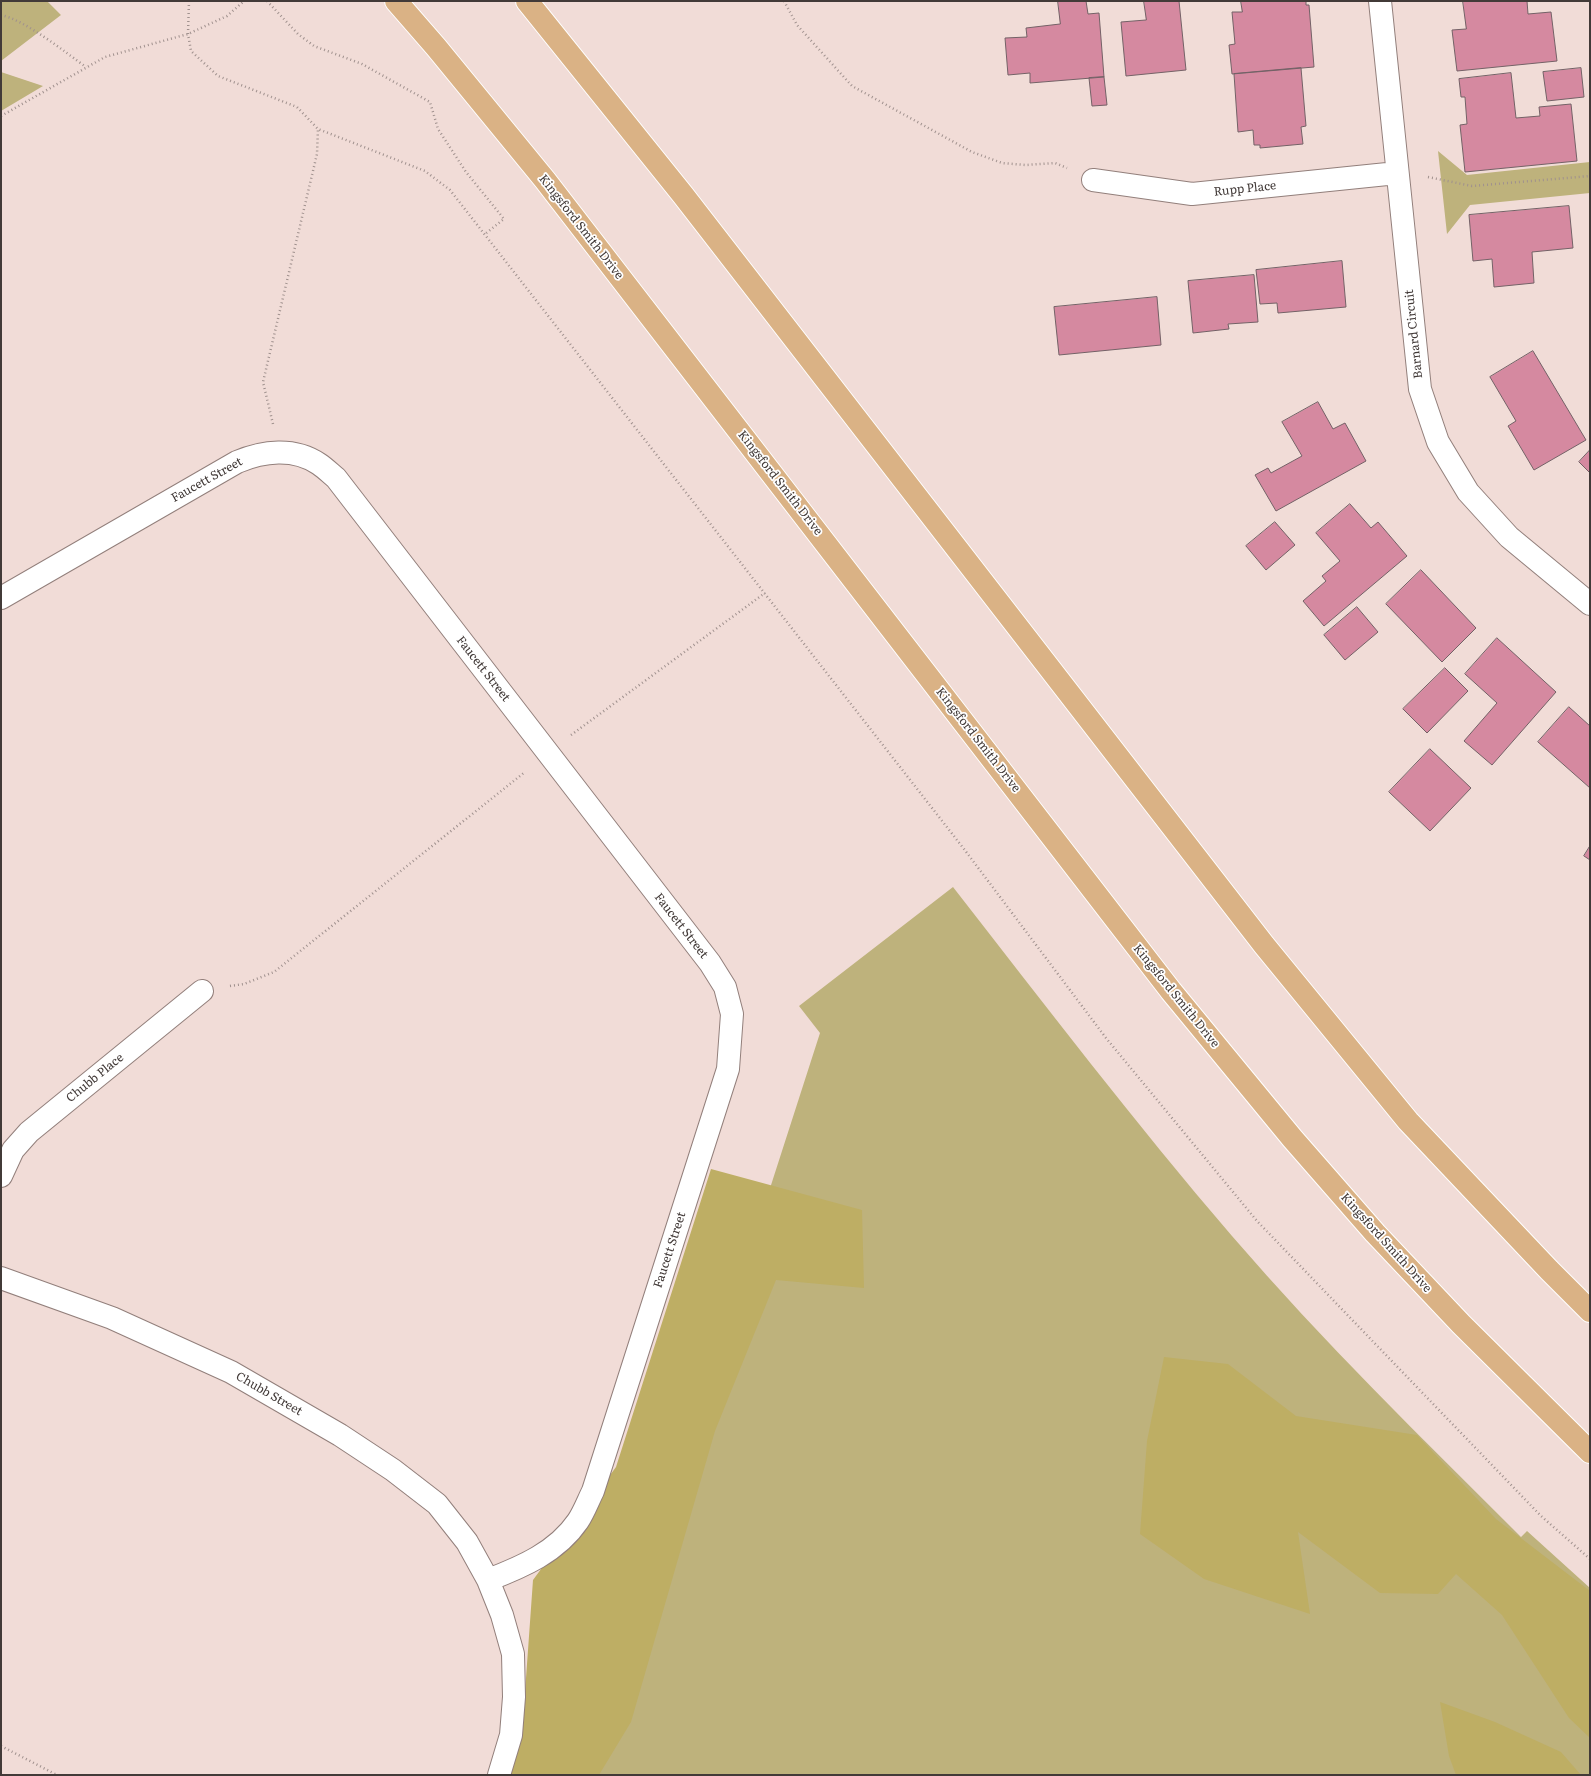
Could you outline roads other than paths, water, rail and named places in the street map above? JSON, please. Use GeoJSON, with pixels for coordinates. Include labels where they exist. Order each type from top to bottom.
{"type":"FeatureCollection","features":[{"type":"Feature","properties":{"kind":"main road","name":"Kingsford Smith Drive"},"geometry":{"type":"LineString","coordinates":[[396,1],[436,47],[550,186],[1171,991],[1292,1138],[1375,1233],[1461,1324],[1590,1452]]}},
{"type":"Feature","properties":{"kind":"main road"},"geometry":{"type":"LineString","coordinates":[[528,1],[683,195],[1264,946],[1408,1120],[1548,1270],[1590,1311]]}},
{"type":"Feature","properties":{"kind":"street","name":"Barnard Circuit"},"geometry":{"type":"LineString","coordinates":[[1380,1],[1420,389],[1438,442],[1468,492],[1503,531],[1590,604]]}},
{"type":"Feature","properties":{"kind":"street","name":"Rupp Place"},"geometry":{"type":"LineString","coordinates":[[1093,180],[1192,194],[1397,173]]}},
{"type":"Feature","properties":{"kind":"street","name":"Faucett Street"},"geometry":{"type":"LineString","coordinates":[[1,598],[237,462],[251,456],[280,452],[296,454],[318,463],[336,478],[710,963],[724,988],[732,1014],[728,1069],[593,1491],[578,1521],[556,1546],[522,1567],[488,1580]]}},
{"type":"Feature","properties":{"kind":"street","name":"Chubb Place"},"geometry":{"type":"LineString","coordinates":[[1,1176],[13,1150],[29,1132],[202,991]]}},
{"type":"Feature","properties":{"kind":"street","name":"Chubb Street"},"geometry":{"type":"LineString","coordinates":[[1,1278],[112,1318],[231,1372],[340,1435],[393,1470],[437,1504],[467,1542],[488,1580]]}},
{"type":"Feature","properties":{"kind":"street"},"geometry":{"type":"LineString","coordinates":[[488,1580],[502,1615],[513,1654],[514,1697],[511,1735],[498,1775]]}}]}
